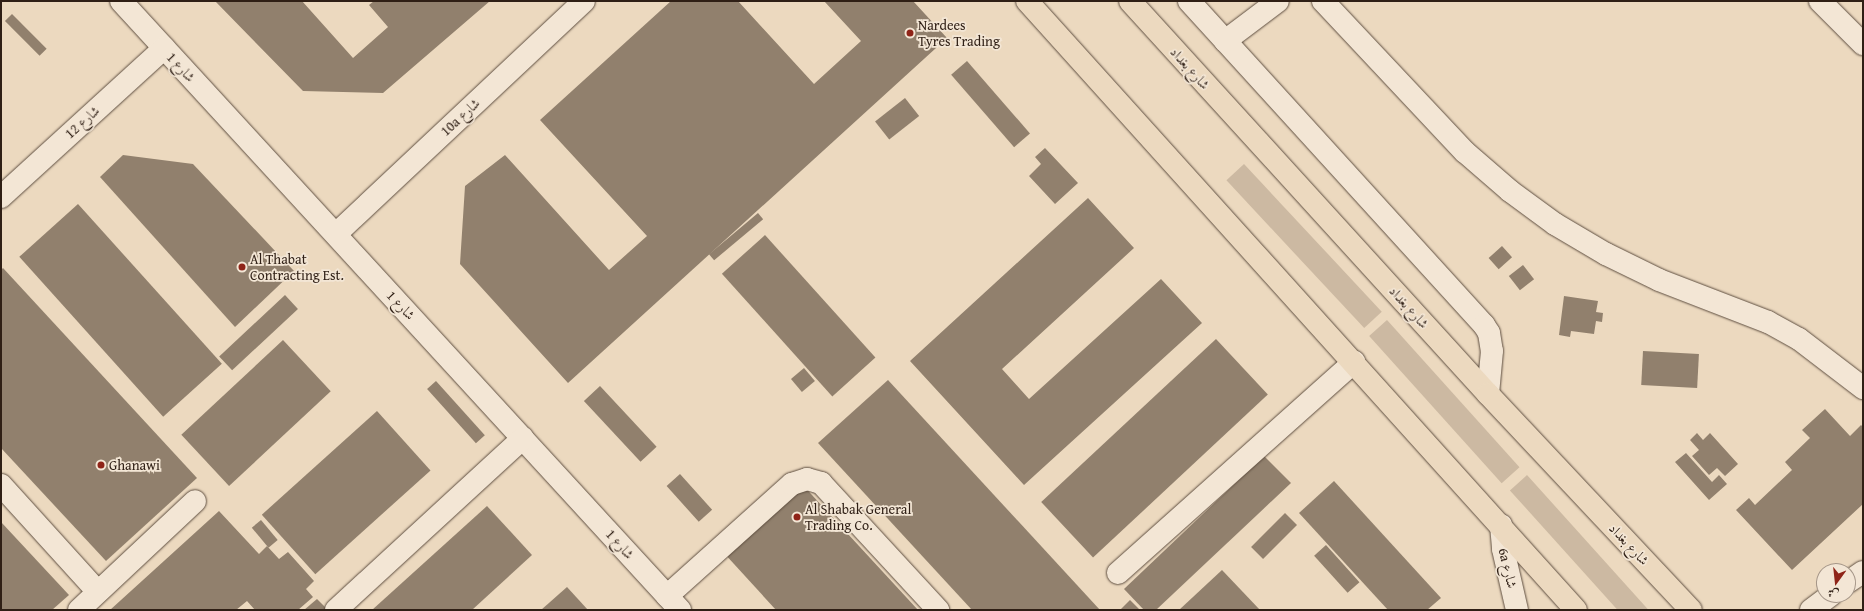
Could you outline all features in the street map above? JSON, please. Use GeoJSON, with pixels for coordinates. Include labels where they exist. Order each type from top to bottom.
{"type":"FeatureCollection","features":[{"type":"Feature","properties":{"kind":"main road"},"geometry":{"type":"LineString","coordinates":[[1027,1],[1501,525],[1576,610]]}},
{"type":"Feature","properties":{"kind":"main road","name":"شارع بغداد"},"geometry":{"type":"LineString","coordinates":[[1130,1],[1488,394],[1691,610]]}},
{"type":"Feature","properties":{"kind":"street","name":"شارع 1"},"geometry":{"type":"LineString","coordinates":[[121,1],[674,603]]}},
{"type":"Feature","properties":{"kind":"street"},"geometry":{"type":"LineString","coordinates":[[1189,1],[1484,325],[1489,333],[1492,351],[1488,394]]}},
{"type":"Feature","properties":{"kind":"street"},"geometry":{"type":"LineString","coordinates":[[1225,41],[1278,1]]}},
{"type":"Feature","properties":{"kind":"street"},"geometry":{"type":"LineString","coordinates":[[1322,1],[1465,152],[1510,191],[1555,224],[1606,254],[1660,280],[1768,322],[1799,339],[1863,388]]}},
{"type":"Feature","properties":{"kind":"street"},"geometry":{"type":"LineString","coordinates":[[1820,1],[1863,44]]}},
{"type":"Feature","properties":{"kind":"street","name":"10a شارع"},"geometry":{"type":"LineString","coordinates":[[336,234],[572,5]]}},
{"type":"Feature","properties":{"kind":"street","name":"شارع 12"},"geometry":{"type":"LineString","coordinates":[[1,197],[164,48]]}},
{"type":"Feature","properties":{"kind":"street"},"geometry":{"type":"LineString","coordinates":[[1118,573],[1354,362]]}},
{"type":"Feature","properties":{"kind":"street"},"geometry":{"type":"LineString","coordinates":[[336,610],[523,438]]}},
{"type":"Feature","properties":{"kind":"street"},"geometry":{"type":"LineString","coordinates":[[674,603],[792,484],[807,479],[822,483],[938,610]]}},
{"type":"Feature","properties":{"kind":"street"},"geometry":{"type":"LineString","coordinates":[[1,485],[98,592]]}},
{"type":"Feature","properties":{"kind":"street"},"geometry":{"type":"LineString","coordinates":[[79,610],[195,500]]}},
{"type":"Feature","properties":{"kind":"street","name":"6a شارع"},"geometry":{"type":"LineString","coordinates":[[1501,525],[1503,549],[1518,610]]}},
{"type":"Feature","properties":{"kind":"street"},"geometry":{"type":"LineString","coordinates":[[1812,610],[1821,603]]}},
{"type":"Feature","properties":{"kind":"shaded area"},"geometry":{"type":"Polygon","coordinates":[[[1244,164],[1382,312],[1364,328],[1226,180],[1244,164]]]}},
{"type":"Feature","properties":{"kind":"shaded area"},"geometry":{"type":"Polygon","coordinates":[[[1387,320],[1519,467],[1502,483],[1369,336],[1387,320]]]}},
{"type":"Feature","properties":{"kind":"shaded area"},"geometry":{"type":"Polygon","coordinates":[[[1527,475],[1648,610],[1618,610],[1510,490],[1527,475]]]}},
{"type":"Feature","properties":{"kind":"building"},"geometry":{"type":"Polygon","coordinates":[[[215,1],[302,1],[353,58],[388,27],[369,5],[374,1],[490,1],[383,93],[303,91],[215,1]]]}},
{"type":"Feature","properties":{"kind":"building"},"geometry":{"type":"Polygon","coordinates":[[[671,1],[738,1],[814,84],[861,41],[824,1],[913,1],[947,38],[568,383],[460,264],[465,186],[505,155],[609,270],[647,236],[540,120],[671,1]]]}},
{"type":"Feature","properties":{"kind":"building"},"geometry":{"type":"Polygon","coordinates":[[[12,14],[47,49],[40,56],[5,21],[12,14]]]}},
{"type":"Feature","properties":{"kind":"building"},"geometry":{"type":"Polygon","coordinates":[[[967,61],[1030,133],[1014,147],[951,75],[967,61]]]}},
{"type":"Feature","properties":{"kind":"building"},"geometry":{"type":"Polygon","coordinates":[[[905,98],[919,116],[889,140],[875,121],[905,98]]]}},
{"type":"Feature","properties":{"kind":"building"},"geometry":{"type":"Polygon","coordinates":[[[1045,148],[1078,183],[1055,204],[1029,176],[1041,164],[1035,157],[1045,148]]]}},
{"type":"Feature","properties":{"kind":"building"},"geometry":{"type":"Polygon","coordinates":[[[123,155],[193,164],[294,271],[235,327],[100,177],[123,155]]]}},
{"type":"Feature","properties":{"kind":"building"},"geometry":{"type":"Polygon","coordinates":[[[1088,198],[1134,248],[1002,369],[1029,399],[1161,279],[1202,323],[1024,485],[910,361],[1088,198]]]}},
{"type":"Feature","properties":{"kind":"building"},"geometry":{"type":"Polygon","coordinates":[[[78,204],[222,364],[163,417],[19,257],[78,204]]]}},
{"type":"Feature","properties":{"kind":"building"},"geometry":{"type":"Polygon","coordinates":[[[758,213],[763,219],[714,260],[709,254],[758,213]]]}},
{"type":"Feature","properties":{"kind":"building"},"geometry":{"type":"Polygon","coordinates":[[[765,235],[875,358],[832,396],[722,274],[765,235]]]}},
{"type":"Feature","properties":{"kind":"building"},"geometry":{"type":"Polygon","coordinates":[[[1502,246],[1512,257],[1499,269],[1489,258],[1502,246]]]}},
{"type":"Feature","properties":{"kind":"building"},"geometry":{"type":"Polygon","coordinates":[[[1523,265],[1534,279],[1520,290],[1509,276],[1523,265]]]}},
{"type":"Feature","properties":{"kind":"building","name":"Ghanawi"},"geometry":{"type":"Polygon","coordinates":[[[3,268],[197,478],[106,561],[1,448],[1,270],[3,268]]]}},
{"type":"Feature","properties":{"kind":"building"},"geometry":{"type":"Polygon","coordinates":[[[285,295],[298,309],[232,370],[219,356],[285,295]]]}},
{"type":"Feature","properties":{"kind":"building"},"geometry":{"type":"Polygon","coordinates":[[[1564,296],[1598,301],[1596,312],[1603,313],[1602,322],[1596,321],[1594,334],[1571,331],[1570,337],[1559,335],[1564,296]]]}},
{"type":"Feature","properties":{"kind":"building"},"geometry":{"type":"Polygon","coordinates":[[[1216,339],[1268,395],[1093,558],[1041,502],[1216,339]]]}},
{"type":"Feature","properties":{"kind":"building"},"geometry":{"type":"Polygon","coordinates":[[[283,340],[331,391],[229,486],[181,435],[283,340]]]}},
{"type":"Feature","properties":{"kind":"building"},"geometry":{"type":"Polygon","coordinates":[[[1643,351],[1699,354],[1697,388],[1641,385],[1643,351]]]}},
{"type":"Feature","properties":{"kind":"building"},"geometry":{"type":"Polygon","coordinates":[[[804,368],[815,381],[802,392],[791,379],[804,368]]]}},
{"type":"Feature","properties":{"kind":"building"},"geometry":{"type":"Polygon","coordinates":[[[888,380],[1100,610],[972,610],[818,443],[888,380]]]}},
{"type":"Feature","properties":{"kind":"building"},"geometry":{"type":"Polygon","coordinates":[[[436,381],[485,435],[476,443],[427,389],[436,381]]]}},
{"type":"Feature","properties":{"kind":"building"},"geometry":{"type":"Polygon","coordinates":[[[600,386],[657,447],[641,462],[584,401],[600,386]]]}},
{"type":"Feature","properties":{"kind":"building"},"geometry":{"type":"Polygon","coordinates":[[[1825,409],[1850,436],[1861,425],[1863,427],[1863,504],[1792,570],[1736,510],[1749,498],[1755,505],[1792,470],[1785,462],[1810,438],[1802,430],[1825,409]]]}},
{"type":"Feature","properties":{"kind":"building"},"geometry":{"type":"Polygon","coordinates":[[[377,411],[431,470],[315,574],[262,515],[377,411]]]}},
{"type":"Feature","properties":{"kind":"building"},"geometry":{"type":"Polygon","coordinates":[[[1697,433],[1703,440],[1710,433],[1738,464],[1725,476],[1717,468],[1709,475],[1692,456],[1699,450],[1690,440],[1697,433]]]}},
{"type":"Feature","properties":{"kind":"building"},"geometry":{"type":"Polygon","coordinates":[[[1686,453],[1712,482],[1719,475],[1727,484],[1709,500],[1675,462],[1686,453]]]}},
{"type":"Feature","properties":{"kind":"building"},"geometry":{"type":"Polygon","coordinates":[[[1264,456],[1291,483],[1156,610],[1144,610],[1124,589],[1264,456]]]}},
{"type":"Feature","properties":{"kind":"building"},"geometry":{"type":"Polygon","coordinates":[[[680,474],[712,510],[699,522],[667,486],[680,474]]]}},
{"type":"Feature","properties":{"kind":"building"},"geometry":{"type":"Polygon","coordinates":[[[1334,481],[1441,598],[1427,610],[1388,610],[1299,513],[1334,481]]]}},
{"type":"Feature","properties":{"kind":"building","name":"Al Shabak General Trading Co."},"geometry":{"type":"Polygon","coordinates":[[[800,482],[918,610],[776,610],[723,552],[800,482]]]}},
{"type":"Feature","properties":{"kind":"building"},"geometry":{"type":"Polygon","coordinates":[[[487,506],[532,555],[472,610],[372,610],[487,506]]]}},
{"type":"Feature","properties":{"kind":"building"},"geometry":{"type":"Polygon","coordinates":[[[219,511],[259,554],[267,546],[279,559],[288,552],[314,581],[306,589],[313,597],[298,610],[255,610],[247,601],[236,610],[110,610],[219,511]]]}},
{"type":"Feature","properties":{"kind":"building"},"geometry":{"type":"Polygon","coordinates":[[[1285,513],[1297,525],[1263,559],[1251,547],[1285,513]]]}},
{"type":"Feature","properties":{"kind":"building"},"geometry":{"type":"Polygon","coordinates":[[[261,520],[278,540],[269,548],[252,528],[261,520]]]}},
{"type":"Feature","properties":{"kind":"building"},"geometry":{"type":"Polygon","coordinates":[[[1,522],[69,595],[52,610],[1,610],[1,522]]]}},
{"type":"Feature","properties":{"kind":"building"},"geometry":{"type":"Polygon","coordinates":[[[1326,545],[1359,582],[1348,593],[1314,556],[1326,545]]]}},
{"type":"Feature","properties":{"kind":"building"},"geometry":{"type":"Polygon","coordinates":[[[1222,570],[1260,610],[1179,610],[1222,570]]]}},
{"type":"Feature","properties":{"kind":"building"},"geometry":{"type":"Polygon","coordinates":[[[567,587],[588,610],[541,610],[567,587]]]}},
{"type":"Feature","properties":{"kind":"building"},"geometry":{"type":"Polygon","coordinates":[[[317,599],[328,610],[304,610],[317,599]]]}},
{"type":"Feature","properties":{"kind":"building"},"geometry":{"type":"Polygon","coordinates":[[[1130,600],[1140,610],[1121,609],[1130,600]]]}},
{"type":"Feature","properties":{"kind":"place","name":"Nardees Tyres Trading"},"geometry":{"type":"Point","coordinates":[910,33]}},
{"type":"Feature","properties":{"kind":"place","name":"Al Thabat Contracting Est."},"geometry":{"type":"Point","coordinates":[242,267]}},
{"type":"Feature","properties":{"kind":"place","name":"Ghanawi"},"geometry":{"type":"Point","coordinates":[101,465]}},
{"type":"Feature","properties":{"kind":"place","name":"Al Shabak General Trading Co."},"geometry":{"type":"Point","coordinates":[797,517]}}]}
